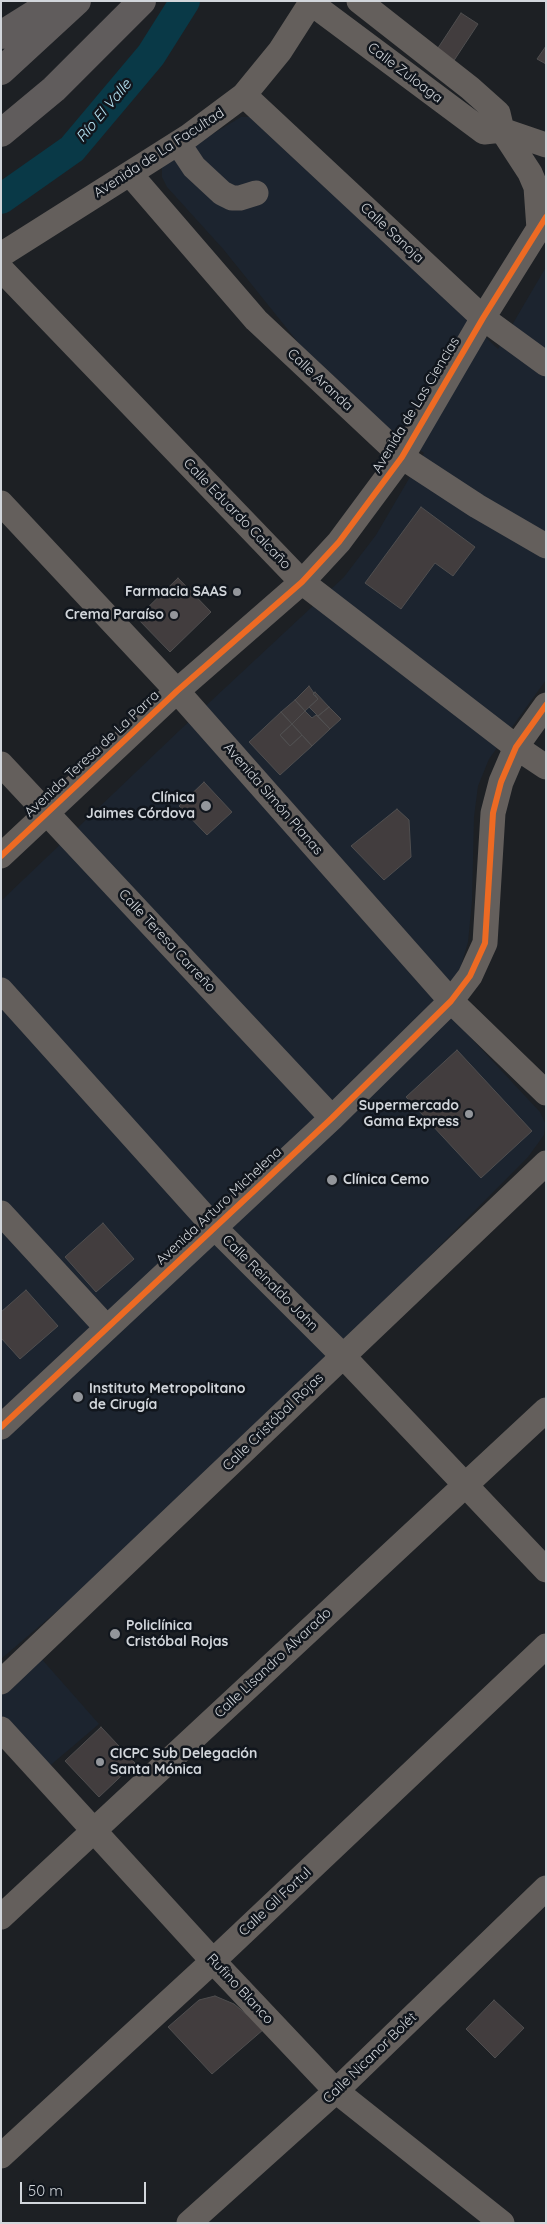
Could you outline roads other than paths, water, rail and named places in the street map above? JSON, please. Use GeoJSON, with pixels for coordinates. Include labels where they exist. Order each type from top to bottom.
{"type":"FeatureCollection","features":[{"type":"Feature","properties":{"kind":"highway"},"geometry":{"type":"LineString","coordinates":[[1,35],[55,1]]}},
{"type":"Feature","properties":{"kind":"highway"},"geometry":{"type":"LineString","coordinates":[[1,71],[78,1]]}},
{"type":"Feature","properties":{"kind":"highway"},"geometry":{"type":"LineString","coordinates":[[103,40],[130,1]]}},
{"type":"Feature","properties":{"kind":"highway"},"geometry":{"type":"LineString","coordinates":[[1,133],[54,89],[142,1]]}},
{"type":"Feature","properties":{"kind":"street"},"geometry":{"type":"LineString","coordinates":[[336,1],[502,130],[530,173],[536,187],[542,223]]}},
{"type":"Feature","properties":{"kind":"street","name":"Calle Zuloaga"},"geometry":{"type":"LineString","coordinates":[[359,1],[470,88],[498,113],[502,130],[546,164]]}},
{"type":"Feature","properties":{"kind":"street","name":"Calle Zuloaga"},"geometry":{"type":"LineString","coordinates":[[311,2],[484,132],[502,130]]}},
{"type":"Feature","properties":{"kind":"street","name":"Avenida de La Facultad"},"geometry":{"type":"LineString","coordinates":[[1,255],[178,143],[215,118],[244,95],[280,51],[311,2]]}},
{"type":"Feature","properties":{"kind":"street","name":"Calle Sanoja"},"geometry":{"type":"LineString","coordinates":[[244,95],[483,318],[546,364]]}},
{"type":"Feature","properties":{"kind":"street"},"geometry":{"type":"LineString","coordinates":[[502,130],[546,145]]}},
{"type":"Feature","properties":{"kind":"street"},"geometry":{"type":"LineString","coordinates":[[178,143],[194,167],[222,193],[232,198],[240,198],[256,193]]}},
{"type":"Feature","properties":{"kind":"street","name":"Calle Aranda"},"geometry":{"type":"LineString","coordinates":[[130,174],[256,320],[402,457],[477,506],[546,546]]}},
{"type":"Feature","properties":{"kind":"street","name":"Avenida de Las Ciencias"},"geometry":{"type":"LineString","coordinates":[[171,696],[302,582],[339,542],[402,457],[483,318],[542,223]]}},
{"type":"Feature","properties":{"kind":"street","name":"Calle Eduardo Calcaño"},"geometry":{"type":"LineString","coordinates":[[1,269],[302,582],[516,747],[546,766]]}},
{"type":"Feature","properties":{"kind":"street","name":"Avenida Simón Planas"},"geometry":{"type":"LineString","coordinates":[[1,503],[171,696],[451,1001],[546,1093]]}},
{"type":"Feature","properties":{"kind":"street","name":"Avenida Simón Planas"},"geometry":{"type":"LineString","coordinates":[[1,527],[171,696]]}},
{"type":"Feature","properties":{"kind":"street","name":"Avenida Teresa de La Parra"},"geometry":{"type":"LineString","coordinates":[[1,856],[48,814],[171,696]]}},
{"type":"Feature","properties":{"kind":"street","name":"Avenida Arturo Michelena"},"geometry":{"type":"LineString","coordinates":[[1,1427],[332,1118],[451,1001],[470,976],[485,942],[493,813],[501,782],[516,747],[546,705]]}},
{"type":"Feature","properties":{"kind":"street","name":"Calle Teresa Carreño"},"geometry":{"type":"LineString","coordinates":[[1,764],[332,1118]]}},
{"type":"Feature","properties":{"kind":"street","name":"Calle Reinaldo Jahn"},"geometry":{"type":"LineString","coordinates":[[1,990],[215,1228],[343,1356],[464,1486],[546,1570]]}},
{"type":"Feature","properties":{"kind":"street","name":"Calle Cristóbal Rojas"},"geometry":{"type":"LineString","coordinates":[[1,1682],[546,1163]]}},
{"type":"Feature","properties":{"kind":"street"},"geometry":{"type":"LineString","coordinates":[[1,1213],[107,1328]]}},
{"type":"Feature","properties":{"kind":"street","name":"Calle Lisandro Alvarado"},"geometry":{"type":"LineString","coordinates":[[1,1916],[546,1410]]}},
{"type":"Feature","properties":{"kind":"street","name":"Calle Gil Fortul"},"geometry":{"type":"LineString","coordinates":[[1,2156],[213,1960],[546,1646]]}},
{"type":"Feature","properties":{"kind":"street","name":"Rufino Blanco"},"geometry":{"type":"LineString","coordinates":[[1,1729],[336,2091],[502,2223]]}},
{"type":"Feature","properties":{"kind":"street","name":"Calle Nicanor Bolét"},"geometry":{"type":"LineString","coordinates":[[189,2223],[336,2091],[546,1888]]}},
{"type":"Feature","properties":{"kind":"waterway","name":"Río El Valle"},"geometry":{"type":"LineString","coordinates":[[1,199],[72,149],[151,55],[185,1]]}},
{"type":"Feature","properties":{"kind":"place","name":"Farmacia SAAS"},"geometry":{"type":"Point","coordinates":[237,592]}},
{"type":"Feature","properties":{"kind":"place","name":"Crema Paraíso"},"geometry":{"type":"Point","coordinates":[174,615]}},
{"type":"Feature","properties":{"kind":"place","name":"Clínica Jaimes Córdova"},"geometry":{"type":"Point","coordinates":[206,806]}},
{"type":"Feature","properties":{"kind":"place","name":"Supermercado Gama Express"},"geometry":{"type":"Point","coordinates":[469,1114]}},
{"type":"Feature","properties":{"kind":"place","name":"Clínica Cemo"},"geometry":{"type":"Point","coordinates":[332,1180]}},
{"type":"Feature","properties":{"kind":"place","name":"Instituto Metropolitano de Cirugía"},"geometry":{"type":"Point","coordinates":[78,1397]}},
{"type":"Feature","properties":{"kind":"place","name":"Policlínica Cristóbal Rojas"},"geometry":{"type":"Point","coordinates":[115,1634]}},
{"type":"Feature","properties":{"kind":"place","name":"CICPC Sub Delegación Santa Mónica"},"geometry":{"type":"Point","coordinates":[100,1762]}}]}
